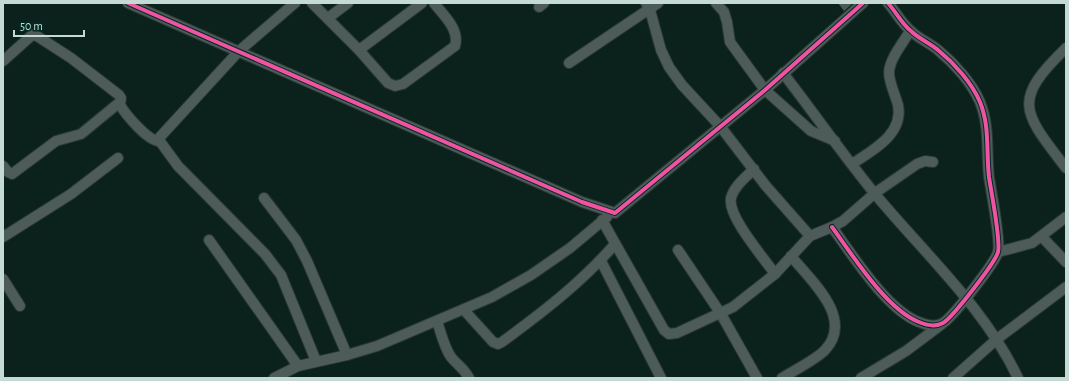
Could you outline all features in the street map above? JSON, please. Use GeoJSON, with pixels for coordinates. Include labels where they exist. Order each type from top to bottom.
{"type":"FeatureCollection","features":[{"type":"Feature","properties":{"kind":"street"},"geometry":{"type":"LineString","coordinates":[[128,3],[582,202],[614,213]]}},
{"type":"Feature","properties":{"kind":"street"},"geometry":{"type":"LineString","coordinates":[[159,141],[160,137],[239,51],[295,3]]}},
{"type":"Feature","properties":{"kind":"street"},"geometry":{"type":"LineString","coordinates":[[312,3],[328,18],[388,83],[395,86],[403,84],[455,46],[458,37],[455,30],[434,3]]}},
{"type":"Feature","properties":{"kind":"street"},"geometry":{"type":"LineString","coordinates":[[328,18],[348,3]]}},
{"type":"Feature","properties":{"kind":"street"},"geometry":{"type":"LineString","coordinates":[[358,50],[422,3]]}},
{"type":"Feature","properties":{"kind":"street"},"geometry":{"type":"LineString","coordinates":[[569,63],[648,6],[658,3]]}},
{"type":"Feature","properties":{"kind":"street"},"geometry":{"type":"LineString","coordinates":[[716,3],[724,12],[730,42],[765,90],[810,132],[835,142]]}},
{"type":"Feature","properties":{"kind":"street"},"geometry":{"type":"LineString","coordinates":[[274,378],[298,366],[347,355],[377,346],[464,310],[492,297],[531,275],[570,248],[602,220],[614,213],[765,90],[863,3]]}},
{"type":"Feature","properties":{"kind":"street"},"geometry":{"type":"LineString","coordinates":[[861,378],[906,351],[951,317],[984,274],[998,252],[989,174],[989,140],[979,100],[968,83],[947,59],[910,31],[888,3]]}},
{"type":"Feature","properties":{"kind":"street"},"geometry":{"type":"LineString","coordinates":[[648,6],[661,50],[669,67],[682,85],[720,126],[766,186],[810,236]]}},
{"type":"Feature","properties":{"kind":"street"},"geometry":{"type":"LineString","coordinates":[[852,164],[886,141],[893,132],[898,121],[899,111],[889,71],[892,60],[910,31]]}},
{"type":"Feature","properties":{"kind":"street"},"geometry":{"type":"LineString","coordinates":[[3,61],[32,36],[37,36],[71,58],[119,95],[121,98],[120,102],[124,110],[150,138],[159,141],[178,166],[265,254],[276,268],[316,361]]}},
{"type":"Feature","properties":{"kind":"street"},"geometry":{"type":"LineString","coordinates":[[1066,48],[1050,63],[1034,84],[1028,106],[1040,134],[1066,168]]}},
{"type":"Feature","properties":{"kind":"street"},"geometry":{"type":"LineString","coordinates":[[783,73],[874,193],[965,298],[997,339],[1018,378]]}},
{"type":"Feature","properties":{"kind":"street"},"geometry":{"type":"LineString","coordinates":[[3,166],[12,174],[56,141],[81,134],[120,102]]}},
{"type":"Feature","properties":{"kind":"street"},"geometry":{"type":"LineString","coordinates":[[3,237],[71,194],[118,158]]}},
{"type":"Feature","properties":{"kind":"street"},"geometry":{"type":"LineString","coordinates":[[602,220],[664,330],[669,334],[677,333],[721,314],[742,301],[775,274],[810,236],[832,227],[874,193],[917,164],[925,161],[933,162]]}},
{"type":"Feature","properties":{"kind":"street"},"geometry":{"type":"LineString","coordinates":[[754,169],[736,187],[731,198],[732,209],[737,220],[775,274]]}},
{"type":"Feature","properties":{"kind":"street"},"geometry":{"type":"LineString","coordinates":[[264,198],[296,240],[307,260],[347,355]]}},
{"type":"Feature","properties":{"kind":"street"},"geometry":{"type":"LineString","coordinates":[[998,252],[1032,243],[1042,237],[1066,217]]}},
{"type":"Feature","properties":{"kind":"street"},"geometry":{"type":"LineString","coordinates":[[832,227],[864,270],[894,306],[906,316],[931,325],[942,324]]}},
{"type":"Feature","properties":{"kind":"street"},"geometry":{"type":"LineString","coordinates":[[1042,237],[1066,262]]}},
{"type":"Feature","properties":{"kind":"street"},"geometry":{"type":"LineString","coordinates":[[209,240],[298,366]]}},
{"type":"Feature","properties":{"kind":"street"},"geometry":{"type":"LineString","coordinates":[[464,310],[493,342],[498,344],[565,294],[616,244]]}},
{"type":"Feature","properties":{"kind":"street"},"geometry":{"type":"LineString","coordinates":[[678,250],[721,314],[757,378]]}},
{"type":"Feature","properties":{"kind":"street"},"geometry":{"type":"LineString","coordinates":[[782,378],[825,350],[831,341],[835,322],[833,311],[827,300],[791,256]]}},
{"type":"Feature","properties":{"kind":"street"},"geometry":{"type":"LineString","coordinates":[[601,260],[661,378]]}},
{"type":"Feature","properties":{"kind":"street"},"geometry":{"type":"LineString","coordinates":[[3,279],[20,306]]}},
{"type":"Feature","properties":{"kind":"street"},"geometry":{"type":"LineString","coordinates":[[953,378],[997,339],[1066,287]]}},
{"type":"Feature","properties":{"kind":"street"},"geometry":{"type":"LineString","coordinates":[[437,321],[451,358],[464,369],[469,378]]}},
{"type":"Feature","properties":{"kind":"building"},"geometry":{"type":"Polygon","coordinates":[[[838,3],[853,3],[844,11],[838,3]]]}},
{"type":"Feature","properties":{"kind":"cycle path"},"geometry":{"type":"LineString","coordinates":[[128,3],[582,202],[615,213],[765,90],[863,3]]}},
{"type":"Feature","properties":{"kind":"cycle path"},"geometry":{"type":"LineString","coordinates":[[832,227],[860,267],[883,294],[907,316],[928,325],[940,324],[948,319],[982,278],[998,252],[999,246],[989,177],[985,121],[977,95],[956,67],[932,45],[917,36],[908,28],[888,3]]}}]}
